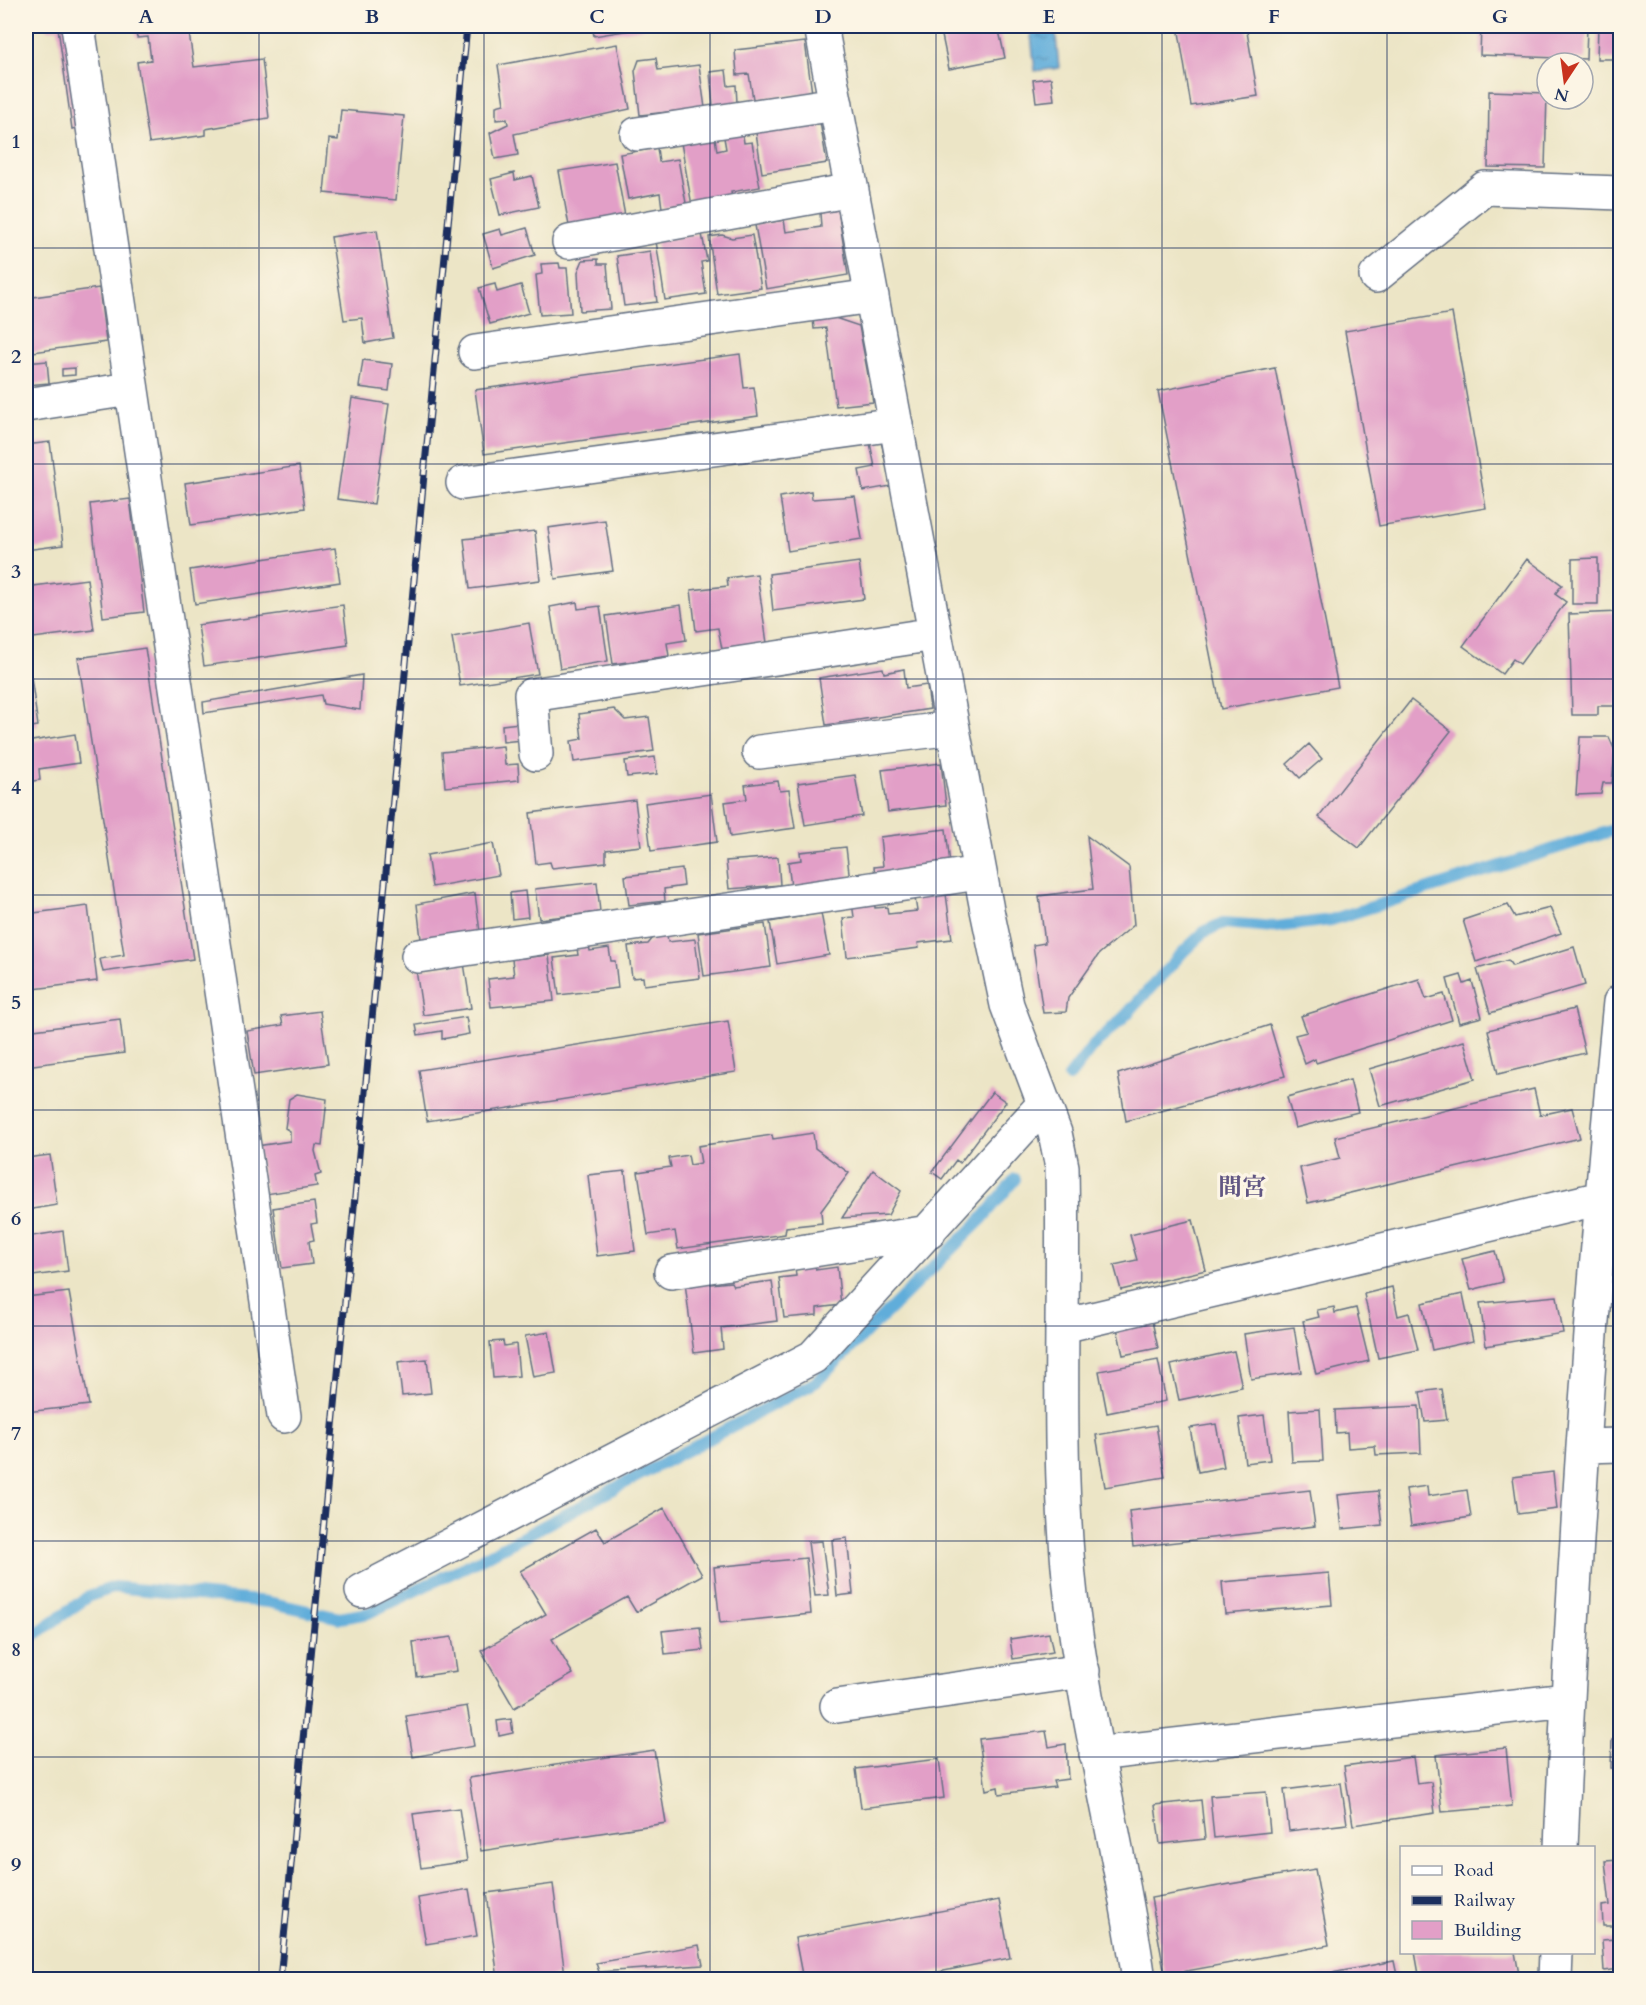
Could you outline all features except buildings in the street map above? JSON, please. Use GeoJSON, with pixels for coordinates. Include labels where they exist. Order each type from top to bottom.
{"type":"FeatureCollection","features":[{"type":"Feature","properties":{"kind":"street"},"geometry":{"type":"LineString","coordinates":[[78,26],[284,1416]]}},
{"type":"Feature","properties":{"kind":"street"},"geometry":{"type":"LineString","coordinates":[[821,26],[952,728],[1007,1005],[1055,1133],[1062,1167],[1062,1470],[1071,1597],[1096,1754],[1139,1980]]}},
{"type":"Feature","properties":{"kind":"street"},"geometry":{"type":"LineString","coordinates":[[637,134],[836,104]]}},
{"type":"Feature","properties":{"kind":"street"},"geometry":{"type":"LineString","coordinates":[[1376,276],[1485,188],[1620,193]]}},
{"type":"Feature","properties":{"kind":"street"},"geometry":{"type":"LineString","coordinates":[[569,242],[852,189]]}},
{"type":"Feature","properties":{"kind":"street"},"geometry":{"type":"LineString","coordinates":[[475,352],[872,296]]}},
{"type":"Feature","properties":{"kind":"street"},"geometry":{"type":"LineString","coordinates":[[26,405],[130,389]]}},
{"type":"Feature","properties":{"kind":"street"},"geometry":{"type":"LineString","coordinates":[[463,483],[896,424]]}},
{"type":"Feature","properties":{"kind":"street"},"geometry":{"type":"LineString","coordinates":[[536,754],[531,695],[935,634]]}},
{"type":"Feature","properties":{"kind":"street"},"geometry":{"type":"LineString","coordinates":[[759,752],[952,728]]}},
{"type":"Feature","properties":{"kind":"street"},"geometry":{"type":"LineString","coordinates":[[418,956],[980,873]]}},
{"type":"Feature","properties":{"kind":"street"},"geometry":{"type":"LineString","coordinates":[[1561,1846],[1568,1700],[1601,1198],[1617,1070],[1620,1002]]}},
{"type":"Feature","properties":{"kind":"street"},"geometry":{"type":"LineString","coordinates":[[362,1591],[813,1357],[1044,1104]]}},
{"type":"Feature","properties":{"kind":"street"},"geometry":{"type":"LineString","coordinates":[[1063,1326],[1601,1198]]}},
{"type":"Feature","properties":{"kind":"street"},"geometry":{"type":"LineString","coordinates":[[671,1272],[929,1232]]}},
{"type":"Feature","properties":{"kind":"street"},"geometry":{"type":"LineString","coordinates":[[1584,1446],[1620,1445]]}},
{"type":"Feature","properties":{"kind":"street"},"geometry":{"type":"LineString","coordinates":[[837,1706],[1083,1671]]}},
{"type":"Feature","properties":{"kind":"street"},"geometry":{"type":"LineString","coordinates":[[1096,1754],[1568,1700]]}},
{"type":"Feature","properties":{"kind":"street"},"geometry":{"type":"LineString","coordinates":[[1555,1980],[1556,1954]]}},
{"type":"Feature","properties":{"kind":"water"},"geometry":{"type":"Polygon","coordinates":[[[1030,26],[1055,26],[1059,68],[1035,71],[1030,26]]]}},
{"type":"Feature","properties":{"kind":"waterway"},"geometry":{"type":"LineString","coordinates":[[1069,1077],[1092,1047],[1126,1015],[1183,952],[1204,932],[1223,923],[1275,927],[1331,920],[1620,828]]}},
{"type":"Feature","properties":{"kind":"waterway"},"geometry":{"type":"LineString","coordinates":[[26,1641],[89,1596],[115,1587],[268,1602],[340,1618],[368,1613],[479,1560],[816,1382],[982,1219],[1015,1179]]}},
{"type":"Feature","properties":{"kind":"railway"},"geometry":{"type":"LineString","coordinates":[[280,1980],[467,26]]}},
{"type":"Feature","properties":{"kind":"district","name":"間宮"},"geometry":{"type":"Point","coordinates":[1242,1187]}}]}
